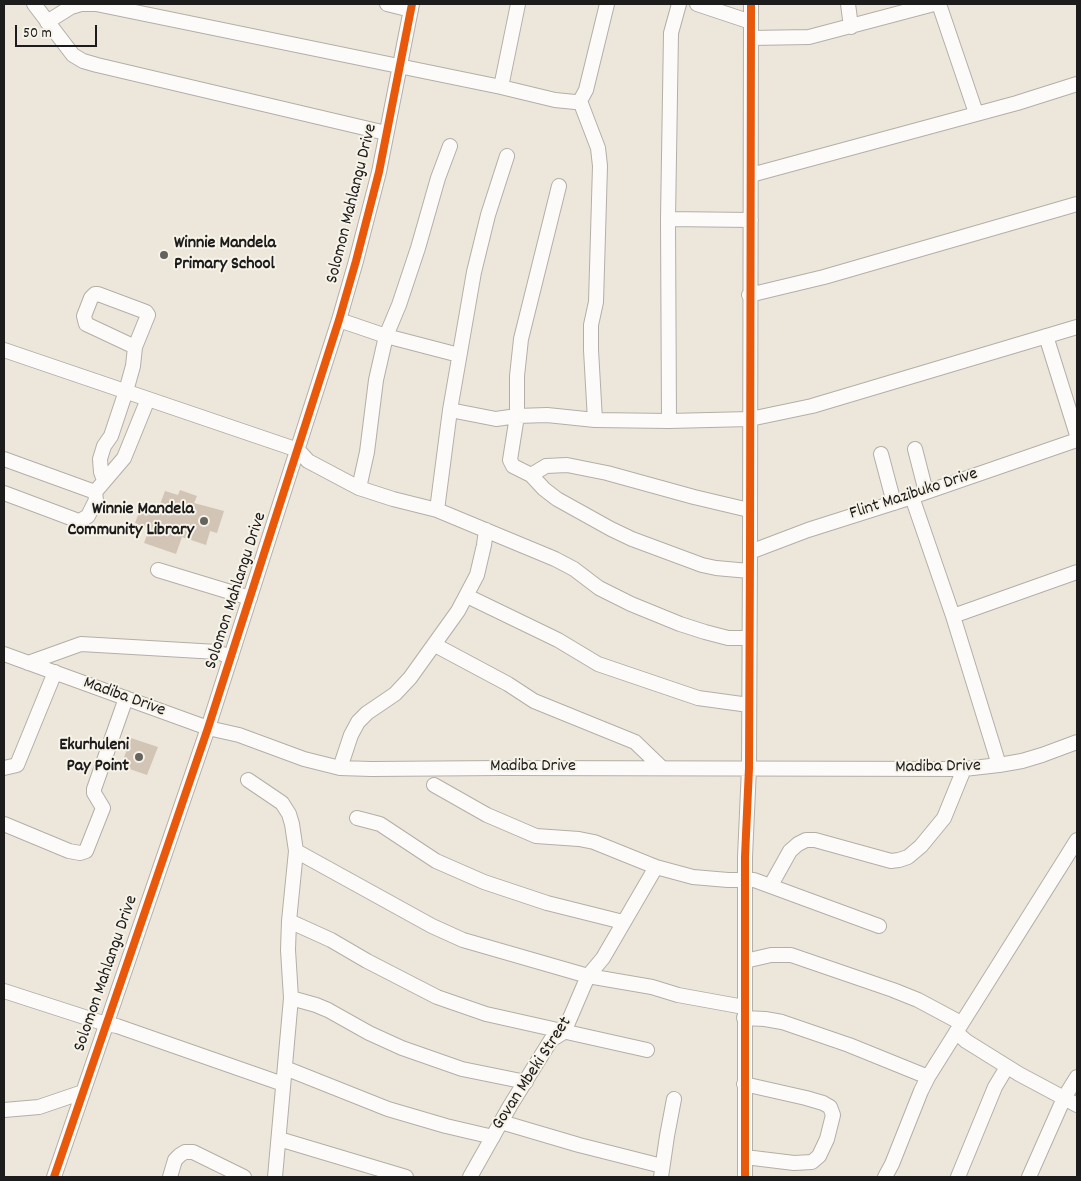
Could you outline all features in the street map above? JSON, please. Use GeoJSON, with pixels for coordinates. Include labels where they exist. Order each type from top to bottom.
{"type":"FeatureCollection","features":[{"type":"Feature","properties":{"kind":"street"},"geometry":{"type":"LineString","coordinates":[[34,4],[73,55],[97,65],[386,133]]}},
{"type":"Feature","properties":{"kind":"street"},"geometry":{"type":"LineString","coordinates":[[46,22],[71,7],[81,4],[96,4],[501,87],[554,100],[580,101]]}},
{"type":"Feature","properties":{"kind":"street"},"geometry":{"type":"LineString","coordinates":[[386,4],[412,7]]}},
{"type":"Feature","properties":{"kind":"street"},"geometry":{"type":"LineString","coordinates":[[501,87],[518,4]]}},
{"type":"Feature","properties":{"kind":"street"},"geometry":{"type":"LineString","coordinates":[[595,420],[591,325],[596,302],[600,166],[598,148],[580,101],[588,83],[606,4]]}},
{"type":"Feature","properties":{"kind":"street"},"geometry":{"type":"LineString","coordinates":[[669,421],[668,219],[671,33],[679,4]]}},
{"type":"Feature","properties":{"kind":"street"},"geometry":{"type":"LineString","coordinates":[[697,4],[751,22]]}},
{"type":"Feature","properties":{"kind":"street"},"geometry":{"type":"LineString","coordinates":[[745,1177],[745,857],[749,768],[751,4]]}},
{"type":"Feature","properties":{"kind":"street"},"geometry":{"type":"LineString","coordinates":[[848,4],[851,27]]}},
{"type":"Feature","properties":{"kind":"street"},"geometry":{"type":"LineString","coordinates":[[751,38],[809,37],[934,4]]}},
{"type":"Feature","properties":{"kind":"street"},"geometry":{"type":"LineString","coordinates":[[939,4],[976,113]]}},
{"type":"Feature","properties":{"kind":"street","name":"Solomon Mahlangu Drive"},"geometry":{"type":"LineString","coordinates":[[54,1177],[208,728],[339,320],[378,172],[412,7]]}},
{"type":"Feature","properties":{"kind":"street"},"geometry":{"type":"LineString","coordinates":[[751,175],[1017,103],[1077,84]]}},
{"type":"Feature","properties":{"kind":"street"},"geometry":{"type":"LineString","coordinates":[[359,488],[367,452],[376,380],[386,336],[399,305],[438,178],[450,146]]}},
{"type":"Feature","properties":{"kind":"street"},"geometry":{"type":"LineString","coordinates":[[437,510],[450,410],[474,272],[488,216],[507,156]]}},
{"type":"Feature","properties":{"kind":"street"},"geometry":{"type":"LineString","coordinates":[[559,186],[521,339],[517,416],[510,460],[513,466],[530,475],[557,499],[632,539],[702,565],[749,571]]}},
{"type":"Feature","properties":{"kind":"street"},"geometry":{"type":"LineString","coordinates":[[750,295],[824,277],[1077,204]]}},
{"type":"Feature","properties":{"kind":"street"},"geometry":{"type":"LineString","coordinates":[[668,219],[751,220]]}},
{"type":"Feature","properties":{"kind":"street"},"geometry":{"type":"LineString","coordinates":[[104,480],[100,459],[104,446],[111,436],[126,392],[133,366],[135,347],[148,315],[146,312],[94,294],[84,316],[86,324],[135,347]]}},
{"type":"Feature","properties":{"kind":"street"},"geometry":{"type":"LineString","coordinates":[[339,320],[386,336],[459,355]]}},
{"type":"Feature","properties":{"kind":"street"},"geometry":{"type":"LineString","coordinates":[[450,410],[496,419],[547,415],[595,420],[669,421],[750,418],[812,406],[1077,327]]}},
{"type":"Feature","properties":{"kind":"street"},"geometry":{"type":"LineString","coordinates":[[1046,336],[1077,435]]}},
{"type":"Feature","properties":{"kind":"street"},"geometry":{"type":"LineString","coordinates":[[4,350],[298,450],[308,461],[359,488],[392,499],[437,510],[555,559],[574,569],[598,588],[631,604],[705,632],[728,638],[749,638]]}},
{"type":"Feature","properties":{"kind":"street"},"geometry":{"type":"LineString","coordinates":[[4,493],[80,521],[88,516],[96,500],[95,492],[124,458],[148,399]]}},
{"type":"Feature","properties":{"kind":"street","name":"Flint Mazibuko Drive"},"geometry":{"type":"LineString","coordinates":[[750,552],[808,530],[912,497],[1077,440]]}},
{"type":"Feature","properties":{"kind":"street"},"geometry":{"type":"LineString","coordinates":[[915,449],[926,492]]}},
{"type":"Feature","properties":{"kind":"street"},"geometry":{"type":"LineString","coordinates":[[881,454],[894,503]]}},
{"type":"Feature","properties":{"kind":"street"},"geometry":{"type":"LineString","coordinates":[[4,458],[95,492]]}},
{"type":"Feature","properties":{"kind":"street"},"geometry":{"type":"LineString","coordinates":[[530,475],[546,466],[567,465],[607,473],[749,510]]}},
{"type":"Feature","properties":{"kind":"street"},"geometry":{"type":"LineString","coordinates":[[912,497],[953,616],[999,765]]}},
{"type":"Feature","properties":{"kind":"street"},"geometry":{"type":"LineString","coordinates":[[340,768],[351,735],[358,722],[367,713],[395,694],[410,678],[435,645],[467,596],[476,576],[486,530]]}},
{"type":"Feature","properties":{"kind":"street"},"geometry":{"type":"LineString","coordinates":[[158,570],[250,598]]}},
{"type":"Feature","properties":{"kind":"street"},"geometry":{"type":"LineString","coordinates":[[953,616],[1077,572]]}},
{"type":"Feature","properties":{"kind":"street"},"geometry":{"type":"LineString","coordinates":[[467,596],[545,634],[598,664],[698,698],[749,705]]}},
{"type":"Feature","properties":{"kind":"street"},"geometry":{"type":"LineString","coordinates":[[28,663],[81,644],[217,652],[231,657]]}},
{"type":"Feature","properties":{"kind":"street"},"geometry":{"type":"LineString","coordinates":[[435,645],[508,684],[534,701],[635,742],[662,768]]}},
{"type":"Feature","properties":{"kind":"street","name":"Madiba Drive"},"geometry":{"type":"LineString","coordinates":[[4,654],[208,728],[239,735],[304,760],[340,768],[964,769],[999,765],[1042,756],[1077,742]]}},
{"type":"Feature","properties":{"kind":"street"},"geometry":{"type":"LineString","coordinates":[[4,768],[17,765],[55,672]]}},
{"type":"Feature","properties":{"kind":"street"},"geometry":{"type":"LineString","coordinates":[[4,824],[69,851],[80,854],[86,851],[103,808],[94,793],[94,789],[126,698]]}},
{"type":"Feature","properties":{"kind":"street"},"geometry":{"type":"LineString","coordinates":[[771,885],[790,851],[806,840],[815,840],[891,861],[908,857],[921,846],[944,818],[964,769]]}},
{"type":"Feature","properties":{"kind":"street"},"geometry":{"type":"LineString","coordinates":[[248,780],[282,803],[289,814],[292,824],[296,851],[289,921],[290,998],[275,1177]]}},
{"type":"Feature","properties":{"kind":"street"},"geometry":{"type":"LineString","coordinates":[[434,785],[487,815],[536,836],[594,842],[656,867],[693,877],[754,880],[879,926]]}},
{"type":"Feature","properties":{"kind":"street"},"geometry":{"type":"LineString","coordinates":[[357,818],[380,824],[436,861],[484,882],[547,903],[623,922]]}},
{"type":"Feature","properties":{"kind":"street"},"geometry":{"type":"LineString","coordinates":[[885,1177],[928,1077],[1077,840]]}},
{"type":"Feature","properties":{"kind":"street"},"geometry":{"type":"LineString","coordinates":[[296,851],[448,934],[488,948],[588,976],[652,987],[782,1022],[849,1045],[928,1077]]}},
{"type":"Feature","properties":{"kind":"street","name":"Govan Mbeki Street"},"geometry":{"type":"LineString","coordinates":[[470,1177],[551,1040],[564,1032],[588,976],[603,958],[656,867]]}},
{"type":"Feature","properties":{"kind":"street"},"geometry":{"type":"LineString","coordinates":[[289,921],[326,937],[367,961],[437,996],[486,1014],[647,1050]]}},
{"type":"Feature","properties":{"kind":"street"},"geometry":{"type":"LineString","coordinates":[[745,961],[771,955],[791,955],[918,1000],[958,1027],[966,1041],[1007,1067],[1077,1105]]}},
{"type":"Feature","properties":{"kind":"street"},"geometry":{"type":"LineString","coordinates":[[4,991],[117,1026],[284,1084]]}},
{"type":"Feature","properties":{"kind":"street"},"geometry":{"type":"LineString","coordinates":[[290,998],[322,1007],[368,1033],[402,1048],[462,1069],[526,1082]]}},
{"type":"Feature","properties":{"kind":"street"},"geometry":{"type":"LineString","coordinates":[[958,1177],[995,1087],[1007,1067]]}},
{"type":"Feature","properties":{"kind":"street"},"geometry":{"type":"LineString","coordinates":[[285,1068],[396,1112],[493,1137]]}},
{"type":"Feature","properties":{"kind":"street"},"geometry":{"type":"LineString","coordinates":[[1029,1177],[1064,1098],[1077,1077]]}},
{"type":"Feature","properties":{"kind":"street"},"geometry":{"type":"LineString","coordinates":[[744,1084],[823,1103],[830,1107],[833,1115],[827,1139],[819,1156],[812,1162],[745,1157]]}},
{"type":"Feature","properties":{"kind":"street"},"geometry":{"type":"LineString","coordinates":[[4,1110],[39,1107],[83,1092]]}},
{"type":"Feature","properties":{"kind":"street"},"geometry":{"type":"LineString","coordinates":[[501,1122],[662,1172],[674,1100]]}},
{"type":"Feature","properties":{"kind":"street"},"geometry":{"type":"LineString","coordinates":[[278,1139],[406,1177]]}},
{"type":"Feature","properties":{"kind":"street"},"geometry":{"type":"LineString","coordinates":[[170,1177],[175,1160],[185,1152],[193,1152],[244,1177]]}},
{"type":"Feature","properties":{"kind":"building"},"geometry":{"type":"Polygon","coordinates":[[[180,490],[197,496],[194,503],[224,511],[217,533],[210,531],[206,545],[182,537],[176,554],[144,543],[149,529],[135,523],[143,502],[159,507],[165,491],[178,495],[180,490]]]}},
{"type":"Feature","properties":{"kind":"building","name":"Ekurhuleni Pay Point"},"geometry":{"type":"Polygon","coordinates":[[[131,738],[158,747],[147,775],[121,766],[131,738]]]}},
{"type":"Feature","properties":{"kind":"cycle path"},"geometry":{"type":"LineString","coordinates":[[54,1177],[208,728],[339,320],[379,172],[412,4]]}},
{"type":"Feature","properties":{"kind":"cycle path"},"geometry":{"type":"LineString","coordinates":[[745,1177],[745,857],[749,768],[751,4]]}},
{"type":"Feature","properties":{"kind":"place","name":"Winnie Mandela Primary School"},"geometry":{"type":"Point","coordinates":[164,255]}},
{"type":"Feature","properties":{"kind":"place","name":"Winnie Mandela Community Library"},"geometry":{"type":"Point","coordinates":[204,521]}},
{"type":"Feature","properties":{"kind":"place","name":"Ekurhuleni Pay Point"},"geometry":{"type":"Point","coordinates":[139,757]}}]}
